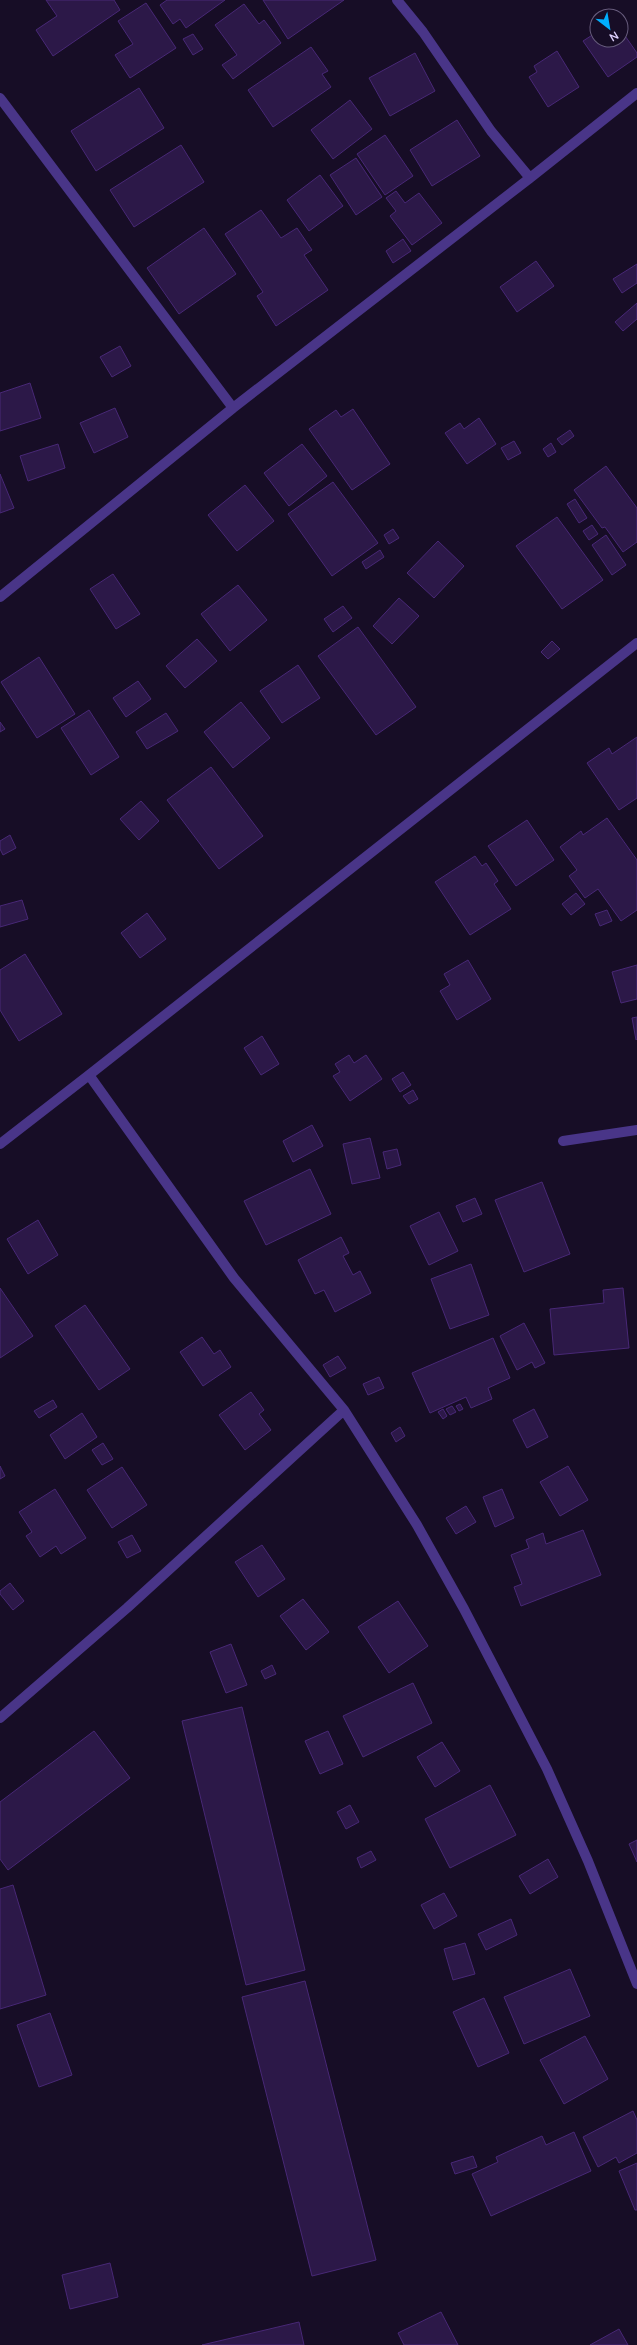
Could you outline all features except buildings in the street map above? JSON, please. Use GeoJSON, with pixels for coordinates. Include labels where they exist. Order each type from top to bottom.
{"type":"FeatureCollection","features":[{"type":"Feature","properties":{"kind":"street"},"geometry":{"type":"LineString","coordinates":[[397,0],[423,32],[491,131],[530,178]]}},
{"type":"Feature","properties":{"kind":"street"},"geometry":{"type":"LineString","coordinates":[[0,597],[233,408],[530,178],[637,92]]}},
{"type":"Feature","properties":{"kind":"street"},"geometry":{"type":"LineString","coordinates":[[0,98],[233,408]]}},
{"type":"Feature","properties":{"kind":"street"},"geometry":{"type":"LineString","coordinates":[[0,1144],[90,1076],[637,643]]}},
{"type":"Feature","properties":{"kind":"street"},"geometry":{"type":"LineString","coordinates":[[90,1076],[234,1278],[344,1410],[417,1526],[464,1609],[547,1769],[588,1861],[637,1984]]}},
{"type":"Feature","properties":{"kind":"street"},"geometry":{"type":"LineString","coordinates":[[563,1141],[637,1130]]}},
{"type":"Feature","properties":{"kind":"street"},"geometry":{"type":"LineString","coordinates":[[0,1718],[127,1608],[344,1410]]}}]}
